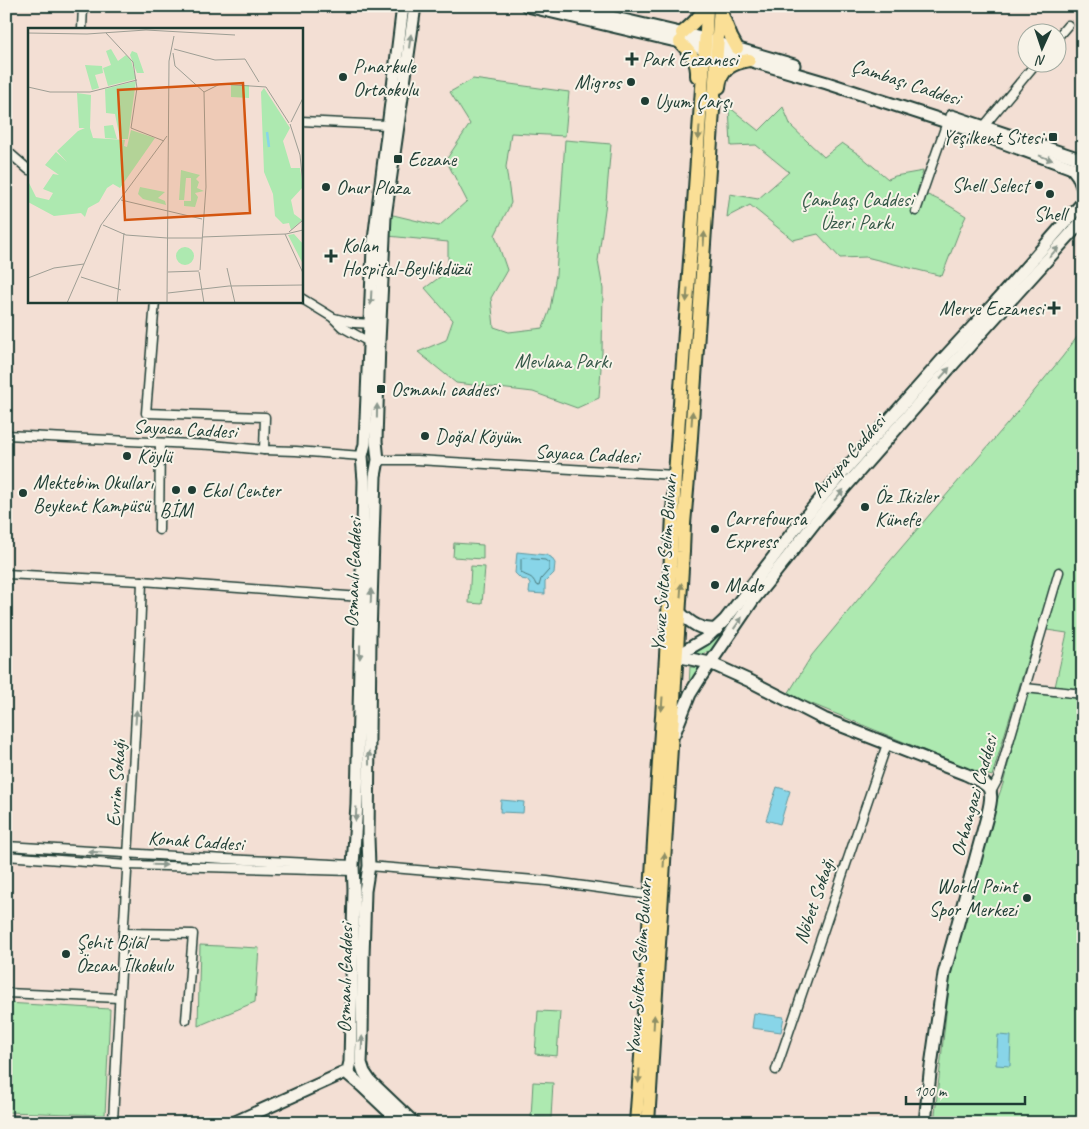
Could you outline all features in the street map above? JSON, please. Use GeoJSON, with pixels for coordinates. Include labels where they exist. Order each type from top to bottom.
{"type":"FeatureCollection","features":[{"type":"Feature","properties":{"kind":"main road","name":"Osmanlı Caddesi"},"geometry":{"type":"LineString","coordinates":[[363,1069],[361,1063],[363,957],[368,866],[370,636],[375,476],[378,459],[376,442],[373,248],[403,6]]}},
{"type":"Feature","properties":{"kind":"main road","name":"Osmanlı Caddesi"},"geometry":{"type":"LineString","coordinates":[[374,324],[385,217],[415,6]]}},
{"type":"Feature","properties":{"kind":"main road"},"geometry":{"type":"LineString","coordinates":[[527,6],[622,24],[711,46]]}},
{"type":"Feature","properties":{"kind":"main road"},"geometry":{"type":"LineString","coordinates":[[564,6],[622,24]]}},
{"type":"Feature","properties":{"kind":"main road"},"geometry":{"type":"LineString","coordinates":[[681,38],[706,6]]}},
{"type":"Feature","properties":{"kind":"main road","name":"Yavuz Sultan Selim Bulvarı"},"geometry":{"type":"LineString","coordinates":[[706,6],[711,46]]}},
{"type":"Feature","properties":{"kind":"main road"},"geometry":{"type":"LineString","coordinates":[[720,7],[737,48]]}},
{"type":"Feature","properties":{"kind":"main road","name":"Yavuz Sultan Selim Bulvarı"},"geometry":{"type":"LineString","coordinates":[[648,1123],[672,738],[671,656],[675,470],[683,340],[711,46],[720,7]]}},
{"type":"Feature","properties":{"kind":"main road"},"geometry":{"type":"LineString","coordinates":[[681,38],[696,62],[697,88],[707,99],[718,91],[723,73],[737,62],[749,60]]}},
{"type":"Feature","properties":{"kind":"main road","name":"Çambaşı Caddesi"},"geometry":{"type":"LineString","coordinates":[[711,46],[737,48],[910,102],[1083,160]]}},
{"type":"Feature","properties":{"kind":"main road","name":"Çambaşı Caddesi"},"geometry":{"type":"LineString","coordinates":[[711,46],[749,60],[947,122],[1078,170]]}},
{"type":"Feature","properties":{"kind":"main road","name":"Yavuz Sultan Selim Bulvarı"},"geometry":{"type":"LineString","coordinates":[[636,1123],[650,895],[671,656],[680,613],[684,524],[689,471],[707,99]]}},
{"type":"Feature","properties":{"kind":"main road"},"geometry":{"type":"LineString","coordinates":[[1078,170],[1078,176],[1083,189]]}},
{"type":"Feature","properties":{"kind":"main road","name":"Avrupa Caddesi"},"geometry":{"type":"LineString","coordinates":[[671,656],[697,644],[725,620],[795,529],[838,478],[1083,202]]}},
{"type":"Feature","properties":{"kind":"main road","name":"Avrupa Caddesi"},"geometry":{"type":"LineString","coordinates":[[672,738],[690,694],[753,600],[819,517],[1083,220]]}},
{"type":"Feature","properties":{"kind":"main road","name":"Osmanlı Caddesi"},"geometry":{"type":"LineString","coordinates":[[350,1073],[353,868],[357,804],[364,481],[362,457],[374,342]]}},
{"type":"Feature","properties":{"kind":"main road"},"geometry":{"type":"LineString","coordinates":[[362,457],[364,466],[373,466],[378,459]]}},
{"type":"Feature","properties":{"kind":"main road"},"geometry":{"type":"LineString","coordinates":[[675,470],[687,465],[689,471]]}},
{"type":"Feature","properties":{"kind":"main road"},"geometry":{"type":"LineString","coordinates":[[680,613],[696,626],[710,630],[716,629]]}},
{"type":"Feature","properties":{"kind":"main road"},"geometry":{"type":"LineString","coordinates":[[671,656],[710,663],[824,719],[981,781],[988,786],[991,792]]}},
{"type":"Feature","properties":{"kind":"main road","name":"Orhangazi Caddesi"},"geometry":{"type":"LineString","coordinates":[[925,1123],[944,974],[988,813],[991,792]]}},
{"type":"Feature","properties":{"kind":"main road"},"geometry":{"type":"LineString","coordinates":[[353,868],[360,858],[364,858],[368,866]]}},
{"type":"Feature","properties":{"kind":"main road"},"geometry":{"type":"LineString","coordinates":[[233,1123],[350,1073],[353,1064],[358,1064],[370,1081],[414,1123]]}},
{"type":"Feature","properties":{"kind":"main road"},"geometry":{"type":"LineString","coordinates":[[350,1073],[401,1123]]}},
{"type":"Feature","properties":{"kind":"main road"},"geometry":{"type":"LineString","coordinates":[[6,1122],[47,1123]]}},
{"type":"Feature","properties":{"kind":"street"},"geometry":{"type":"LineString","coordinates":[[82,28],[83,6]]}},
{"type":"Feature","properties":{"kind":"street"},"geometry":{"type":"LineString","coordinates":[[984,126],[1029,72]]}},
{"type":"Feature","properties":{"kind":"street"},"geometry":{"type":"LineString","coordinates":[[302,121],[388,125]]}},
{"type":"Feature","properties":{"kind":"street"},"geometry":{"type":"LineString","coordinates":[[916,211],[947,122]]}},
{"type":"Feature","properties":{"kind":"street"},"geometry":{"type":"LineString","coordinates":[[6,150],[28,169]]}},
{"type":"Feature","properties":{"kind":"street"},"geometry":{"type":"LineString","coordinates":[[302,299],[332,317],[342,327],[374,342]]}},
{"type":"Feature","properties":{"kind":"street"},"geometry":{"type":"LineString","coordinates":[[154,302],[146,413],[265,417],[264,450]]}},
{"type":"Feature","properties":{"kind":"street"},"geometry":{"type":"LineString","coordinates":[[332,317],[354,323],[374,324]]}},
{"type":"Feature","properties":{"kind":"street","name":"Sayaca Caddesi"},"geometry":{"type":"LineString","coordinates":[[6,435],[319,452],[362,457]]}},
{"type":"Feature","properties":{"kind":"street"},"geometry":{"type":"LineString","coordinates":[[160,443],[160,530]]}},
{"type":"Feature","properties":{"kind":"street","name":"Sayaca Caddesi"},"geometry":{"type":"LineString","coordinates":[[378,459],[675,470]]}},
{"type":"Feature","properties":{"kind":"street","name":"Orhangazi Caddesi"},"geometry":{"type":"LineString","coordinates":[[991,792],[998,779],[1059,572]]}},
{"type":"Feature","properties":{"kind":"street"},"geometry":{"type":"LineString","coordinates":[[6,574],[142,581]]}},
{"type":"Feature","properties":{"kind":"street","name":"Osmanlı Caddesi"},"geometry":{"type":"LineString","coordinates":[[142,581],[361,597]]}},
{"type":"Feature","properties":{"kind":"street","name":"Evrim Sokağı"},"geometry":{"type":"LineString","coordinates":[[113,1123],[139,672],[142,581]]}},
{"type":"Feature","properties":{"kind":"street"},"geometry":{"type":"LineString","coordinates":[[1024,688],[1083,694]]}},
{"type":"Feature","properties":{"kind":"street","name":"Nöbet Sokağı"},"geometry":{"type":"LineString","coordinates":[[776,1070],[887,744]]}},
{"type":"Feature","properties":{"kind":"street","name":"Konak Caddesi"},"geometry":{"type":"LineString","coordinates":[[6,846],[353,868]]}},
{"type":"Feature","properties":{"kind":"street","name":"Konak Caddesi"},"geometry":{"type":"LineString","coordinates":[[6,856],[127,865],[353,868]]}},
{"type":"Feature","properties":{"kind":"street"},"geometry":{"type":"LineString","coordinates":[[368,866],[547,881],[650,895]]}},
{"type":"Feature","properties":{"kind":"street"},"geometry":{"type":"LineString","coordinates":[[123,933],[193,934],[186,1020]]}},
{"type":"Feature","properties":{"kind":"street"},"geometry":{"type":"LineString","coordinates":[[6,993],[119,998]]}},
{"type":"Feature","properties":{"kind":"green space","name":"Mevlana Parkı"},"geometry":{"type":"Polygon","coordinates":[[[473,79],[569,92],[565,136],[511,133],[506,167],[511,203],[495,235],[507,270],[491,298],[494,327],[509,332],[543,328],[550,309],[556,275],[565,140],[611,144],[598,261],[603,289],[599,398],[577,408],[533,392],[456,383],[418,352],[446,340],[453,320],[425,288],[448,271],[448,242],[388,236],[389,214],[439,226],[467,201],[446,160],[470,124],[450,92],[473,79]]]}},
{"type":"Feature","properties":{"kind":"green space","name":"Çambaşı Caddesi Üzeri Parkı"},"geometry":{"type":"Polygon","coordinates":[[[729,107],[759,131],[783,107],[791,126],[824,157],[842,143],[888,179],[923,171],[917,192],[936,199],[966,216],[942,276],[866,257],[840,258],[818,234],[793,240],[750,205],[727,217],[730,194],[758,199],[789,172],[756,145],[731,146],[729,107]]]}},
{"type":"Feature","properties":{"kind":"green space"},"geometry":{"type":"Polygon","coordinates":[[[1083,329],[1083,689],[1055,687],[1067,633],[1037,628],[992,776],[974,771],[788,694],[812,655],[1013,417],[1083,329]]]}},
{"type":"Feature","properties":{"kind":"green space"},"geometry":{"type":"Polygon","coordinates":[[[454,543],[483,545],[483,559],[453,557],[454,543]]]}},
{"type":"Feature","properties":{"kind":"green space"},"geometry":{"type":"Polygon","coordinates":[[[471,566],[485,567],[482,604],[469,603],[471,566]]]}},
{"type":"Feature","properties":{"kind":"green space"},"geometry":{"type":"Polygon","coordinates":[[[749,599],[714,648],[704,654],[691,655],[692,652],[708,643],[749,599]]]}},
{"type":"Feature","properties":{"kind":"green space"},"geometry":{"type":"Polygon","coordinates":[[[690,667],[702,668],[689,687],[690,667]]]}},
{"type":"Feature","properties":{"kind":"green space","name":"World Point Spor Merkezi"},"geometry":{"type":"Polygon","coordinates":[[[1031,693],[1083,697],[1083,1123],[934,1123],[950,978],[1025,699],[1031,693]]]}},
{"type":"Feature","properties":{"kind":"green space"},"geometry":{"type":"Polygon","coordinates":[[[200,945],[259,948],[255,1002],[198,1026],[200,945]]]}},
{"type":"Feature","properties":{"kind":"green space"},"geometry":{"type":"Polygon","coordinates":[[[6,1003],[110,1009],[105,1115],[6,1112],[6,1003]]]}},
{"type":"Feature","properties":{"kind":"green space"},"geometry":{"type":"Polygon","coordinates":[[[538,1011],[560,1012],[557,1056],[535,1054],[538,1011]]]}},
{"type":"Feature","properties":{"kind":"green space"},"geometry":{"type":"Polygon","coordinates":[[[533,1082],[553,1083],[551,1118],[531,1117],[533,1082]]]}},
{"type":"Feature","properties":{"kind":"water"},"geometry":{"type":"Polygon","coordinates":[[[517,552],[546,555],[551,557],[555,563],[554,573],[545,582],[545,594],[529,593],[530,584],[515,573],[517,552]]]}},
{"type":"Feature","properties":{"kind":"water"},"geometry":{"type":"Polygon","coordinates":[[[777,787],[790,791],[780,824],[766,820],[777,787]]]}},
{"type":"Feature","properties":{"kind":"water"},"geometry":{"type":"Polygon","coordinates":[[[501,800],[524,802],[523,813],[500,812],[501,800]]]}},
{"type":"Feature","properties":{"kind":"water"},"geometry":{"type":"Polygon","coordinates":[[[754,1013],[784,1017],[781,1032],[752,1028],[754,1013]]]}},
{"type":"Feature","properties":{"kind":"water"},"geometry":{"type":"Polygon","coordinates":[[[998,1035],[1011,1036],[1010,1066],[996,1065],[998,1035]]]}},
{"type":"Feature","properties":{"kind":"place","name":"Park Eczanesi"},"geometry":{"type":"Point","coordinates":[632,59]}},
{"type":"Feature","properties":{"kind":"place","name":"Pınarkule Ortaokulu"},"geometry":{"type":"Point","coordinates":[343,77]}},
{"type":"Feature","properties":{"kind":"place","name":"Migros"},"geometry":{"type":"Point","coordinates":[631,82]}},
{"type":"Feature","properties":{"kind":"place","name":"Uyum Çarşı"},"geometry":{"type":"Point","coordinates":[645,101]}},
{"type":"Feature","properties":{"kind":"place","name":"Yeşilkent Sitesi"},"geometry":{"type":"Point","coordinates":[1053,137]}},
{"type":"Feature","properties":{"kind":"place","name":"Eczane"},"geometry":{"type":"Point","coordinates":[398,159]}},
{"type":"Feature","properties":{"kind":"place","name":"Shell Select"},"geometry":{"type":"Point","coordinates":[1039,185]}},
{"type":"Feature","properties":{"kind":"place","name":"Onur Plaza"},"geometry":{"type":"Point","coordinates":[326,187]}},
{"type":"Feature","properties":{"kind":"place","name":"Shell"},"geometry":{"type":"Point","coordinates":[1050,194]}},
{"type":"Feature","properties":{"kind":"place","name":"Kolan Hospital-Beylikdüzü"},"geometry":{"type":"Point","coordinates":[331,256]}},
{"type":"Feature","properties":{"kind":"place","name":"Merve Eczanesi"},"geometry":{"type":"Point","coordinates":[1054,308]}},
{"type":"Feature","properties":{"kind":"place","name":"Osmanlı caddesi"},"geometry":{"type":"Point","coordinates":[381,389]}},
{"type":"Feature","properties":{"kind":"place","name":"Doğal Köyüm"},"geometry":{"type":"Point","coordinates":[425,436]}},
{"type":"Feature","properties":{"kind":"place","name":"Köylü"},"geometry":{"type":"Point","coordinates":[127,456]}},
{"type":"Feature","properties":{"kind":"place","name":"BİM"},"geometry":{"type":"Point","coordinates":[176,490]}},
{"type":"Feature","properties":{"kind":"place","name":"Ekol Center"},"geometry":{"type":"Point","coordinates":[192,490]}},
{"type":"Feature","properties":{"kind":"place","name":"Mektebim Okulları Beykent Kampüsü"},"geometry":{"type":"Point","coordinates":[23,493]}},
{"type":"Feature","properties":{"kind":"place","name":"Öz Ikizler Künefe"},"geometry":{"type":"Point","coordinates":[865,507]}},
{"type":"Feature","properties":{"kind":"place","name":"Carrefoursa Express"},"geometry":{"type":"Point","coordinates":[715,529]}},
{"type":"Feature","properties":{"kind":"place","name":"Mado"},"geometry":{"type":"Point","coordinates":[715,585]}},
{"type":"Feature","properties":{"kind":"place","name":"World Point Spor Merkezi"},"geometry":{"type":"Point","coordinates":[1027,898]}},
{"type":"Feature","properties":{"kind":"place","name":"Şehit Bilal Özcan İlkokulu"},"geometry":{"type":"Point","coordinates":[66,954]}}]}
